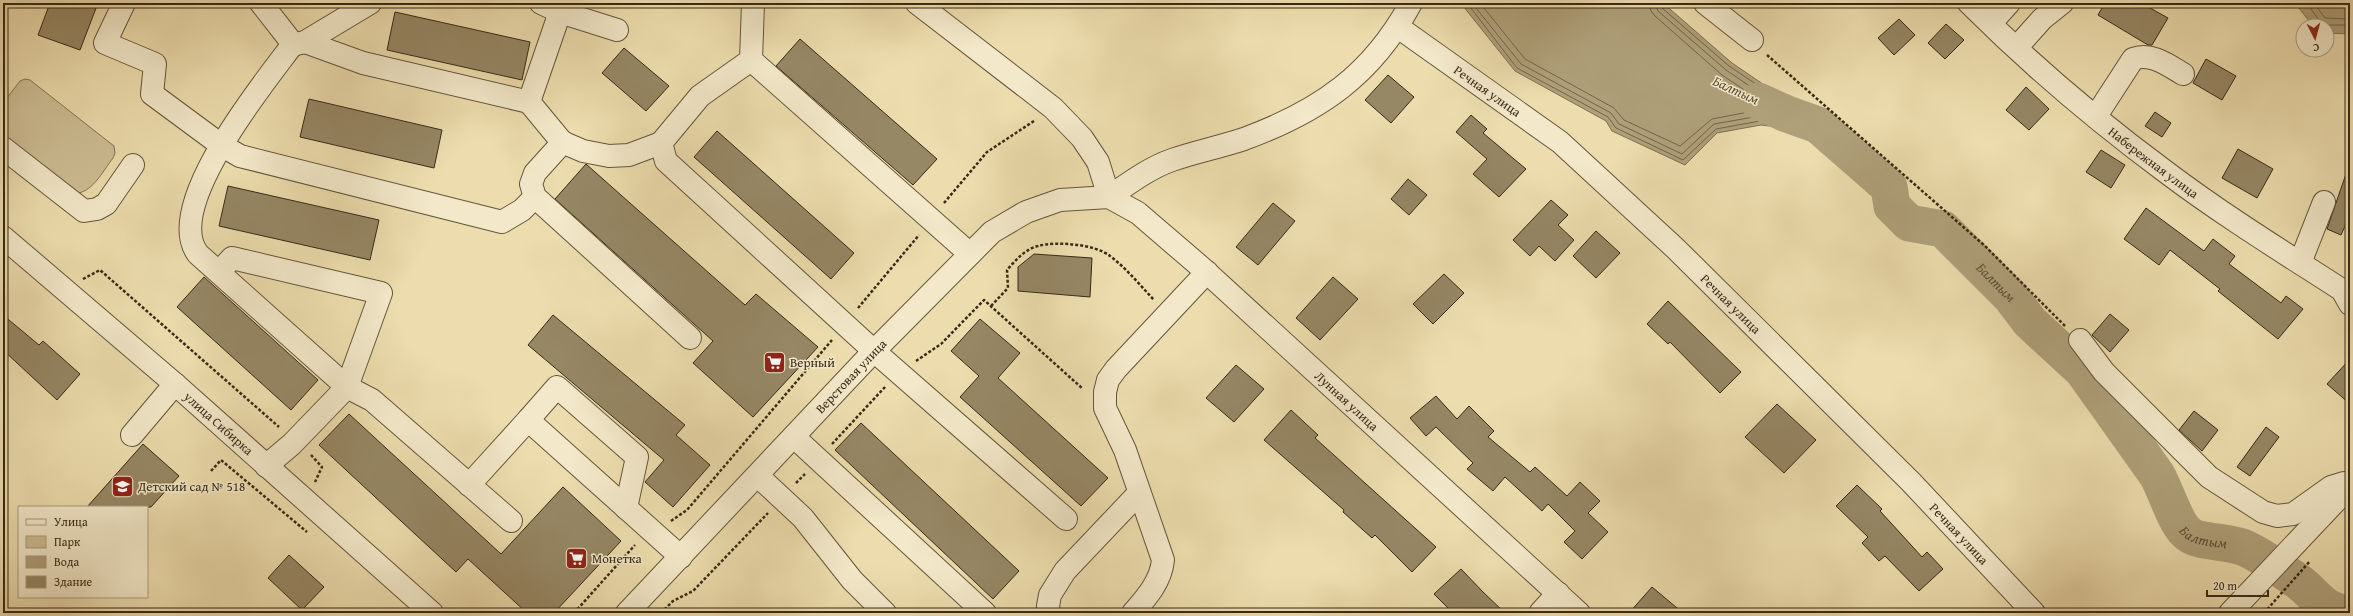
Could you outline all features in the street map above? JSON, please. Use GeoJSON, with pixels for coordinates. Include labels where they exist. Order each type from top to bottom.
{"type":"FeatureCollection","features":[{"type":"Feature","properties":{"kind":"street"},"geometry":{"type":"LineString","coordinates":[[124,3],[105,42],[155,64],[152,94],[221,145],[240,156],[502,222],[522,210],[535,197]]}},
{"type":"Feature","properties":{"kind":"street"},"geometry":{"type":"LineString","coordinates":[[261,3],[299,43],[363,62],[529,102],[563,142],[583,151],[609,156],[629,155],[661,143],[700,96],[751,60]]}},
{"type":"Feature","properties":{"kind":"street"},"geometry":{"type":"LineString","coordinates":[[370,3],[299,43],[221,145],[200,184],[190,235],[192,246],[198,254],[347,387],[372,400],[511,521]]}},
{"type":"Feature","properties":{"kind":"street"},"geometry":{"type":"LineString","coordinates":[[541,3],[560,12],[617,30]]}},
{"type":"Feature","properties":{"kind":"street"},"geometry":{"type":"LineString","coordinates":[[751,60],[753,3]]}},
{"type":"Feature","properties":{"kind":"street"},"geometry":{"type":"LineString","coordinates":[[917,3],[1057,112],[1082,138],[1098,162],[1109,197],[1134,180],[1170,161],[1244,139],[1312,108],[1336,94],[1359,75],[1398,27],[1411,3]]}},
{"type":"Feature","properties":{"kind":"street"},"geometry":{"type":"LineString","coordinates":[[1705,3],[1752,40]]}},
{"type":"Feature","properties":{"kind":"street","name":"Набережная улица"},"geometry":{"type":"LineString","coordinates":[[1969,3],[2096,116],[2166,172],[2342,290],[2350,304]]}},
{"type":"Feature","properties":{"kind":"street"},"geometry":{"type":"LineString","coordinates":[[1991,23],[2009,3]]}},
{"type":"Feature","properties":{"kind":"street"},"geometry":{"type":"LineString","coordinates":[[2017,47],[2042,19],[2062,3]]}},
{"type":"Feature","properties":{"kind":"street"},"geometry":{"type":"LineString","coordinates":[[529,102],[560,12]]}},
{"type":"Feature","properties":{"kind":"street","name":"Речная улица"},"geometry":{"type":"LineString","coordinates":[[1398,27],[1560,142],[1670,243],[1912,482],[2034,613]]}},
{"type":"Feature","properties":{"kind":"street"},"geometry":{"type":"LineString","coordinates":[[2096,116],[2133,59],[2143,56],[2164,62],[2183,74]]}},
{"type":"Feature","properties":{"kind":"street"},"geometry":{"type":"LineString","coordinates":[[751,60],[970,254]]}},
{"type":"Feature","properties":{"kind":"street"},"geometry":{"type":"LineString","coordinates":[[563,142],[535,174],[531,184],[535,197],[690,338]]}},
{"type":"Feature","properties":{"kind":"street"},"geometry":{"type":"LineString","coordinates":[[661,143],[666,161],[874,352],[1066,519]]}},
{"type":"Feature","properties":{"kind":"street"},"geometry":{"type":"LineString","coordinates":[[3,148],[84,211],[97,209],[106,204],[133,165]]}},
{"type":"Feature","properties":{"kind":"street","name":"Верстовая улица"},"geometry":{"type":"LineString","coordinates":[[627,613],[874,352],[992,232],[1026,212],[1060,200],[1109,197]]}},
{"type":"Feature","properties":{"kind":"street","name":"Лунная улица"},"geometry":{"type":"LineString","coordinates":[[1109,197],[1138,213],[1207,272],[1580,613]]}},
{"type":"Feature","properties":{"kind":"street"},"geometry":{"type":"LineString","coordinates":[[2300,263],[2324,202]]}},
{"type":"Feature","properties":{"kind":"street","name":"улица Сибирка"},"geometry":{"type":"LineString","coordinates":[[3,238],[175,384],[432,613]]}},
{"type":"Feature","properties":{"kind":"street"},"geometry":{"type":"LineString","coordinates":[[219,272],[232,258],[382,293],[347,387],[295,441],[266,466]]}},
{"type":"Feature","properties":{"kind":"street"},"geometry":{"type":"LineString","coordinates":[[1134,613],[1156,583],[1162,572],[1163,560],[1125,450],[1106,408],[1105,392],[1108,380],[1207,272]]}},
{"type":"Feature","properties":{"kind":"street"},"geometry":{"type":"LineString","coordinates":[[2080,340],[2104,372],[2209,477],[2263,512],[2277,516],[2293,514],[2332,487],[2344,483],[2350,486],[2301,540],[2230,613]]}},
{"type":"Feature","properties":{"kind":"street"},"geometry":{"type":"LineString","coordinates":[[132,435],[175,384]]}},
{"type":"Feature","properties":{"kind":"street"},"geometry":{"type":"LineString","coordinates":[[469,485],[558,387],[636,457],[626,508]]}},
{"type":"Feature","properties":{"kind":"street"},"geometry":{"type":"LineString","coordinates":[[528,420],[681,557]]}},
{"type":"Feature","properties":{"kind":"street"},"geometry":{"type":"LineString","coordinates":[[794,437],[985,613]]}},
{"type":"Feature","properties":{"kind":"street"},"geometry":{"type":"LineString","coordinates":[[758,476],[802,518],[852,580],[885,613]]}},
{"type":"Feature","properties":{"kind":"street"},"geometry":{"type":"LineString","coordinates":[[1049,613],[1048,606],[1050,594],[1065,571],[1139,493]]}},
{"type":"Feature","properties":{"kind":"street"},"geometry":{"type":"LineString","coordinates":[[1540,613],[1558,593]]}},
{"type":"Feature","properties":{"kind":"path"},"geometry":{"type":"LineString","coordinates":[[1752,40],[1775,63],[1985,246],[2080,340]]}},
{"type":"Feature","properties":{"kind":"path"},"geometry":{"type":"LineString","coordinates":[[574,613],[649,529],[677,519],[687,510],[845,324],[987,152],[1036,119],[1057,112]]}},
{"type":"Feature","properties":{"kind":"path"},"geometry":{"type":"LineString","coordinates":[[991,306],[1008,288],[1007,270],[1019,257],[1038,246],[1068,244],[1094,248],[1109,255],[1168,314]]}},
{"type":"Feature","properties":{"kind":"path"},"geometry":{"type":"LineString","coordinates":[[64,290],[100,270],[295,441],[322,467],[319,477],[312,485]]}},
{"type":"Feature","properties":{"kind":"path"},"geometry":{"type":"LineString","coordinates":[[661,613],[673,601],[693,591],[782,499],[898,372],[941,344],[984,300],[1106,408]]}},
{"type":"Feature","properties":{"kind":"path"},"geometry":{"type":"LineString","coordinates":[[211,471],[221,460],[285,514]]}},
{"type":"Feature","properties":{"kind":"path"},"geometry":{"type":"LineString","coordinates":[[2264,613],[2308,564]]}},
{"type":"Feature","properties":{"kind":"green space"},"geometry":{"type":"Polygon","coordinates":[[[25,79],[30,80],[114,146],[115,153],[113,158],[96,181],[86,190],[80,193],[74,193],[3,137],[3,103],[20,81],[25,79]]]}},
{"type":"Feature","properties":{"kind":"water"},"geometry":{"type":"Polygon","coordinates":[[[1463,3],[1663,3],[1732,63],[1807,114],[1803,130],[1761,125],[1717,133],[1685,165],[1612,131],[1606,121],[1515,71],[1463,6],[1463,3]]]}},
{"type":"Feature","properties":{"kind":"water"},"geometry":{"type":"Polygon","coordinates":[[[2295,3],[2350,3],[2350,34],[2335,33],[2335,18],[2307,18],[2295,3]]]}},
{"type":"Feature","properties":{"kind":"building"},"geometry":{"type":"Polygon","coordinates":[[[50,3],[98,3],[80,50],[38,35],[50,3]]]}},
{"type":"Feature","properties":{"kind":"building"},"geometry":{"type":"Polygon","coordinates":[[[2105,3],[2141,3],[2168,18],[2152,45],[2148,45],[2098,15],[2105,3]]]}},
{"type":"Feature","properties":{"kind":"building"},"geometry":{"type":"Polygon","coordinates":[[[395,12],[530,42],[522,80],[387,50],[395,12]]]}},
{"type":"Feature","properties":{"kind":"building"},"geometry":{"type":"Polygon","coordinates":[[[1899,19],[1915,35],[1894,55],[1878,38],[1899,19]]]}},
{"type":"Feature","properties":{"kind":"building"},"geometry":{"type":"Polygon","coordinates":[[[1946,24],[1964,40],[1945,59],[1928,43],[1946,24]]]}},
{"type":"Feature","properties":{"kind":"building"},"geometry":{"type":"Polygon","coordinates":[[[800,39],[937,159],[913,185],[776,66],[800,39]]]}},
{"type":"Feature","properties":{"kind":"building"},"geometry":{"type":"Polygon","coordinates":[[[624,48],[669,86],[646,111],[602,73],[624,48]]]}},
{"type":"Feature","properties":{"kind":"building"},"geometry":{"type":"Polygon","coordinates":[[[2206,59],[2236,76],[2222,100],[2193,83],[2206,59]]]}},
{"type":"Feature","properties":{"kind":"building"},"geometry":{"type":"Polygon","coordinates":[[[1388,75],[1414,97],[1391,123],[1365,100],[1388,75]]]}},
{"type":"Feature","properties":{"kind":"building"},"geometry":{"type":"Polygon","coordinates":[[[2026,87],[2049,109],[2029,130],[2006,110],[2026,87]]]}},
{"type":"Feature","properties":{"kind":"building"},"geometry":{"type":"Polygon","coordinates":[[[309,99],[442,130],[434,168],[300,137],[309,99]]]}},
{"type":"Feature","properties":{"kind":"building"},"geometry":{"type":"Polygon","coordinates":[[[2155,112],[2171,123],[2162,137],[2145,126],[2155,112]]]}},
{"type":"Feature","properties":{"kind":"building"},"geometry":{"type":"Polygon","coordinates":[[[1471,115],[1487,129],[1483,133],[1526,169],[1499,197],[1473,174],[1487,159],[1456,132],[1471,115]]]}},
{"type":"Feature","properties":{"kind":"building"},"geometry":{"type":"Polygon","coordinates":[[[717,131],[854,253],[831,279],[694,157],[717,131]]]}},
{"type":"Feature","properties":{"kind":"building"},"geometry":{"type":"Polygon","coordinates":[[[2238,149],[2273,169],[2257,198],[2222,178],[2238,149]]]}},
{"type":"Feature","properties":{"kind":"building"},"geometry":{"type":"Polygon","coordinates":[[[2101,150],[2125,165],[2111,188],[2086,172],[2101,150]]]}},
{"type":"Feature","properties":{"kind":"building"},"geometry":{"type":"Polygon","coordinates":[[[586,164],[745,305],[756,294],[818,347],[753,417],[693,363],[713,341],[555,199],[586,164]]]}},
{"type":"Feature","properties":{"kind":"building"},"geometry":{"type":"Polygon","coordinates":[[[2347,171],[2350,171],[2350,215],[2341,235],[2327,229],[2347,171]]]}},
{"type":"Feature","properties":{"kind":"building"},"geometry":{"type":"Polygon","coordinates":[[[1408,179],[1427,195],[1409,215],[1391,199],[1408,179]]]}},
{"type":"Feature","properties":{"kind":"building"},"geometry":{"type":"Polygon","coordinates":[[[228,186],[379,220],[370,260],[219,226],[228,186]]]}},
{"type":"Feature","properties":{"kind":"building"},"geometry":{"type":"Polygon","coordinates":[[[1551,200],[1568,215],[1558,225],[1574,240],[1555,261],[1539,246],[1530,256],[1513,240],[1551,200]]]}},
{"type":"Feature","properties":{"kind":"building"},"geometry":{"type":"Polygon","coordinates":[[[1273,203],[1295,221],[1258,265],[1236,247],[1273,203]]]}},
{"type":"Feature","properties":{"kind":"building"},"geometry":{"type":"Polygon","coordinates":[[[2146,208],[2204,251],[2213,239],[2235,256],[2229,264],[2281,303],[2286,296],[2303,309],[2278,339],[2218,291],[2220,289],[2170,250],[2159,265],[2124,239],[2146,208]]]}},
{"type":"Feature","properties":{"kind":"building"},"geometry":{"type":"Polygon","coordinates":[[[1596,231],[1620,253],[1596,278],[1573,256],[1596,231]]]}},
{"type":"Feature","properties":{"kind":"building"},"geometry":{"type":"Polygon","coordinates":[[[1034,254],[1092,258],[1090,297],[1018,291],[1018,267],[1034,254]]]}},
{"type":"Feature","properties":{"kind":"building"},"geometry":{"type":"Polygon","coordinates":[[[1444,274],[1464,293],[1433,324],[1413,304],[1444,274]]]}},
{"type":"Feature","properties":{"kind":"building"},"geometry":{"type":"Polygon","coordinates":[[[204,277],[318,380],[291,410],[177,307],[204,277]]]}},
{"type":"Feature","properties":{"kind":"building"},"geometry":{"type":"Polygon","coordinates":[[[1333,277],[1358,299],[1320,340],[1296,318],[1333,277]]]}},
{"type":"Feature","properties":{"kind":"building"},"geometry":{"type":"Polygon","coordinates":[[[1668,301],[1741,372],[1720,393],[1670,342],[1668,344],[1647,324],[1668,301]]]}},
{"type":"Feature","properties":{"kind":"building"},"geometry":{"type":"Polygon","coordinates":[[[2110,314],[2129,330],[2110,352],[2092,335],[2110,314]]]}},
{"type":"Feature","properties":{"kind":"building"},"geometry":{"type":"Polygon","coordinates":[[[3,315],[39,345],[43,341],[80,374],[57,400],[3,350],[3,315]]]}},
{"type":"Feature","properties":{"kind":"building"},"geometry":{"type":"Polygon","coordinates":[[[553,315],[685,425],[676,435],[710,465],[673,507],[645,482],[664,460],[528,345],[553,315]]]}},
{"type":"Feature","properties":{"kind":"building"},"geometry":{"type":"Polygon","coordinates":[[[980,319],[1020,353],[998,378],[1108,478],[1081,506],[960,397],[979,376],[951,351],[980,319]]]}},
{"type":"Feature","properties":{"kind":"building"},"geometry":{"type":"Polygon","coordinates":[[[2350,359],[2350,404],[2327,384],[2350,359]]]}},
{"type":"Feature","properties":{"kind":"building"},"geometry":{"type":"Polygon","coordinates":[[[1236,365],[1264,389],[1234,422],[1206,398],[1236,365]]]}},
{"type":"Feature","properties":{"kind":"building"},"geometry":{"type":"Polygon","coordinates":[[[1436,396],[1457,419],[1469,406],[1494,431],[1488,437],[1530,472],[1535,467],[1567,496],[1580,482],[1600,501],[1588,513],[1608,532],[1582,559],[1564,542],[1575,531],[1548,504],[1542,511],[1505,477],[1493,491],[1467,469],[1473,463],[1436,427],[1426,436],[1410,418],[1436,396]]]}},
{"type":"Feature","properties":{"kind":"building"},"geometry":{"type":"Polygon","coordinates":[[[1777,404],[1816,440],[1784,473],[1745,437],[1777,404]]]}},
{"type":"Feature","properties":{"kind":"building"},"geometry":{"type":"Polygon","coordinates":[[[1291,410],[1318,435],[1315,438],[1436,547],[1412,572],[1375,535],[1372,538],[1343,512],[1344,510],[1264,440],[1291,410]]]}},
{"type":"Feature","properties":{"kind":"building"},"geometry":{"type":"Polygon","coordinates":[[[2194,411],[2218,430],[2202,451],[2179,430],[2194,411]]]}},
{"type":"Feature","properties":{"kind":"building"},"geometry":{"type":"Polygon","coordinates":[[[349,414],[501,554],[563,487],[621,541],[554,613],[527,613],[468,559],[456,572],[319,445],[349,414]]]}},
{"type":"Feature","properties":{"kind":"building"},"geometry":{"type":"Polygon","coordinates":[[[861,423],[1019,571],[993,599],[835,450],[861,423]]]}},
{"type":"Feature","properties":{"kind":"building"},"geometry":{"type":"Polygon","coordinates":[[[2266,427],[2279,437],[2250,476],[2237,467],[2266,427]]]}},
{"type":"Feature","properties":{"kind":"building"},"geometry":{"type":"Polygon","coordinates":[[[143,444],[179,476],[151,507],[88,506],[143,444]]]}},
{"type":"Feature","properties":{"kind":"building"},"geometry":{"type":"Polygon","coordinates":[[[1857,485],[1882,509],[1880,511],[1922,557],[1927,552],[1943,569],[1919,591],[1885,556],[1879,561],[1862,543],[1868,537],[1836,506],[1857,485]]]}},
{"type":"Feature","properties":{"kind":"building"},"geometry":{"type":"Polygon","coordinates":[[[289,555],[324,587],[302,610],[268,578],[289,555]]]}},
{"type":"Feature","properties":{"kind":"building"},"geometry":{"type":"Polygon","coordinates":[[[1461,569],[1505,613],[1453,613],[1434,594],[1461,569]]]}},
{"type":"Feature","properties":{"kind":"building"},"geometry":{"type":"Polygon","coordinates":[[[1652,587],[1683,613],[1629,613],[1652,587]]]}},
{"type":"Feature","properties":{"kind":"waterway","name":"Балтым"},"geometry":{"type":"LineString","coordinates":[[1758,101],[1787,114],[1818,125],[1889,187],[1892,206],[1909,223],[1943,229],[2011,297],[2030,322],[2083,371],[2157,475],[2174,514],[2186,532],[2191,536],[2205,540],[2231,544],[2247,549],[2267,560],[2299,582],[2323,604],[2343,613]]}},
{"type":"Feature","properties":{"kind":"place","name":"Верный"},"geometry":{"type":"Point","coordinates":[775,362]}},
{"type":"Feature","properties":{"kind":"place","name":"Детский сад № 518"},"geometry":{"type":"Point","coordinates":[122,486]}},
{"type":"Feature","properties":{"kind":"place","name":"Монетка"},"geometry":{"type":"Point","coordinates":[577,558]}}]}
